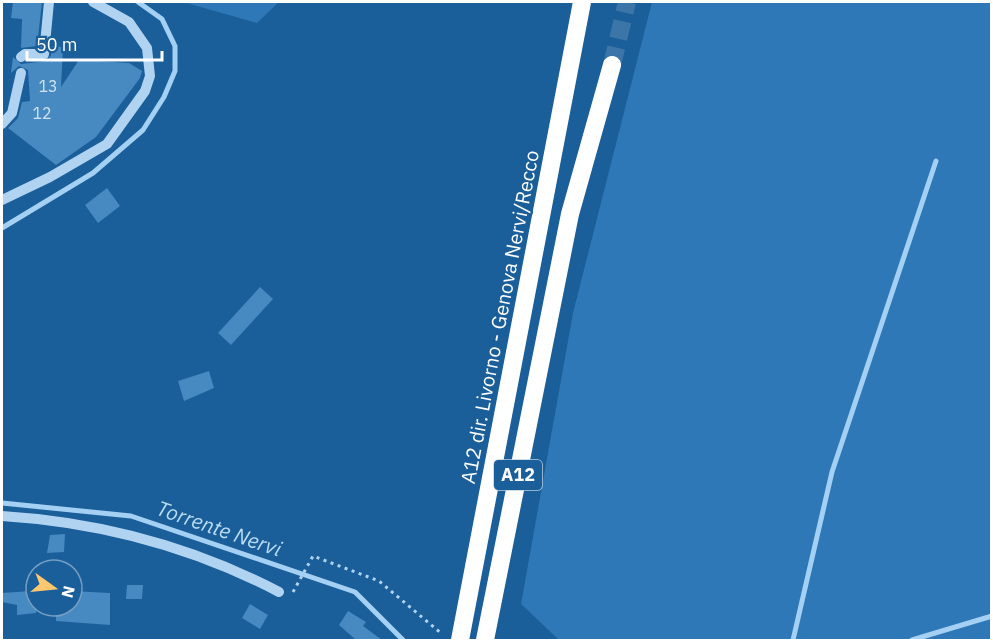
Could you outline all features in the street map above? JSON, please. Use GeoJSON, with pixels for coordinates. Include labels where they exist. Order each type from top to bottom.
{"type":"FeatureCollection","features":[{"type":"Feature","properties":{"kind":"highway","name":"A12 dir. Livorno - Genova Nervi/Recco"},"geometry":{"type":"LineString","coordinates":[[460,640],[526,307],[582,2]]}},
{"type":"Feature","properties":{"kind":"highway","name":"A12"},"geometry":{"type":"LineString","coordinates":[[486,640],[570,214],[612,65]]}},
{"type":"Feature","properties":{"kind":"street"},"geometry":{"type":"LineString","coordinates":[[21,57],[25,54],[44,54],[49,2]]}},
{"type":"Feature","properties":{"kind":"street"},"geometry":{"type":"LineString","coordinates":[[2,200],[50,177],[107,144],[146,91],[150,76],[147,48],[129,22],[93,2]]}},
{"type":"Feature","properties":{"kind":"street"},"geometry":{"type":"LineString","coordinates":[[2,124],[12,113],[21,73]]}},
{"type":"Feature","properties":{"kind":"street"},"geometry":{"type":"LineString","coordinates":[[2,516],[58,519],[156,542],[235,569],[279,592]]}},
{"type":"Feature","properties":{"kind":"path"},"geometry":{"type":"LineString","coordinates":[[279,592],[287,594],[294,591],[313,556],[379,581],[450,640]]}},
{"type":"Feature","properties":{"kind":"shaded area"},"geometry":{"type":"Polygon","coordinates":[[[183,2],[279,2],[257,23],[183,2]]]}},
{"type":"Feature","properties":{"kind":"shaded area"},"geometry":{"type":"Polygon","coordinates":[[[652,2],[991,2],[991,640],[559,640],[521,604],[573,313],[652,2]]]}},
{"type":"Feature","properties":{"kind":"building"},"geometry":{"type":"Polygon","coordinates":[[[13,2],[42,2],[37,46],[21,48],[22,19],[11,18],[13,2]]]}},
{"type":"Feature","properties":{"kind":"building"},"geometry":{"type":"Polygon","coordinates":[[[52,46],[63,47],[61,87],[79,60],[129,63],[142,71],[140,78],[96,137],[56,165],[8,128],[18,118],[22,102],[30,101],[28,70],[19,66],[11,73],[13,57],[21,64],[47,61],[51,55],[52,46]]]}},
{"type":"Feature","properties":{"kind":"building"},"geometry":{"type":"Polygon","coordinates":[[[107,188],[120,206],[98,223],[85,205],[107,188]]]}},
{"type":"Feature","properties":{"kind":"building"},"geometry":{"type":"Polygon","coordinates":[[[260,287],[273,299],[231,345],[218,333],[260,287]]]}},
{"type":"Feature","properties":{"kind":"building"},"geometry":{"type":"Polygon","coordinates":[[[209,371],[214,388],[184,401],[178,381],[209,371]]]}},
{"type":"Feature","properties":{"kind":"building"},"geometry":{"type":"Polygon","coordinates":[[[65,534],[64,552],[47,553],[50,535],[65,534]]]}},
{"type":"Feature","properties":{"kind":"building"},"geometry":{"type":"Polygon","coordinates":[[[127,585],[143,585],[142,599],[126,599],[127,585]]]}},
{"type":"Feature","properties":{"kind":"building"},"geometry":{"type":"Polygon","coordinates":[[[24,591],[24,614],[17,615],[17,605],[2,602],[2,593],[24,591]]]}},
{"type":"Feature","properties":{"kind":"building"},"geometry":{"type":"Polygon","coordinates":[[[84,592],[110,593],[110,625],[56,621],[56,618],[84,618],[84,592]]]}},
{"type":"Feature","properties":{"kind":"building"},"geometry":{"type":"Polygon","coordinates":[[[250,604],[268,615],[260,629],[242,618],[250,604]]]}},
{"type":"Feature","properties":{"kind":"building"},"geometry":{"type":"Polygon","coordinates":[[[348,611],[366,622],[363,626],[382,640],[356,640],[339,625],[348,611]]]}},
{"type":"Feature","properties":{"kind":"waterway","name":"Torrente Nervi"},"geometry":{"type":"LineString","coordinates":[[2,228],[93,173],[143,130],[164,97],[175,71],[175,46],[162,19],[138,2]]}},
{"type":"Feature","properties":{"kind":"waterway"},"geometry":{"type":"LineString","coordinates":[[793,640],[832,472],[936,161]]}},
{"type":"Feature","properties":{"kind":"waterway","name":"Torrente Nervi"},"geometry":{"type":"LineString","coordinates":[[2,503],[131,516],[355,592],[403,640]]}},
{"type":"Feature","properties":{"kind":"waterway"},"geometry":{"type":"LineString","coordinates":[[912,640],[992,616]]}},
{"type":"Feature","properties":{"kind":"tunnel"},"geometry":{"type":"LineString","coordinates":[[612,65],[627,2]]}}]}
